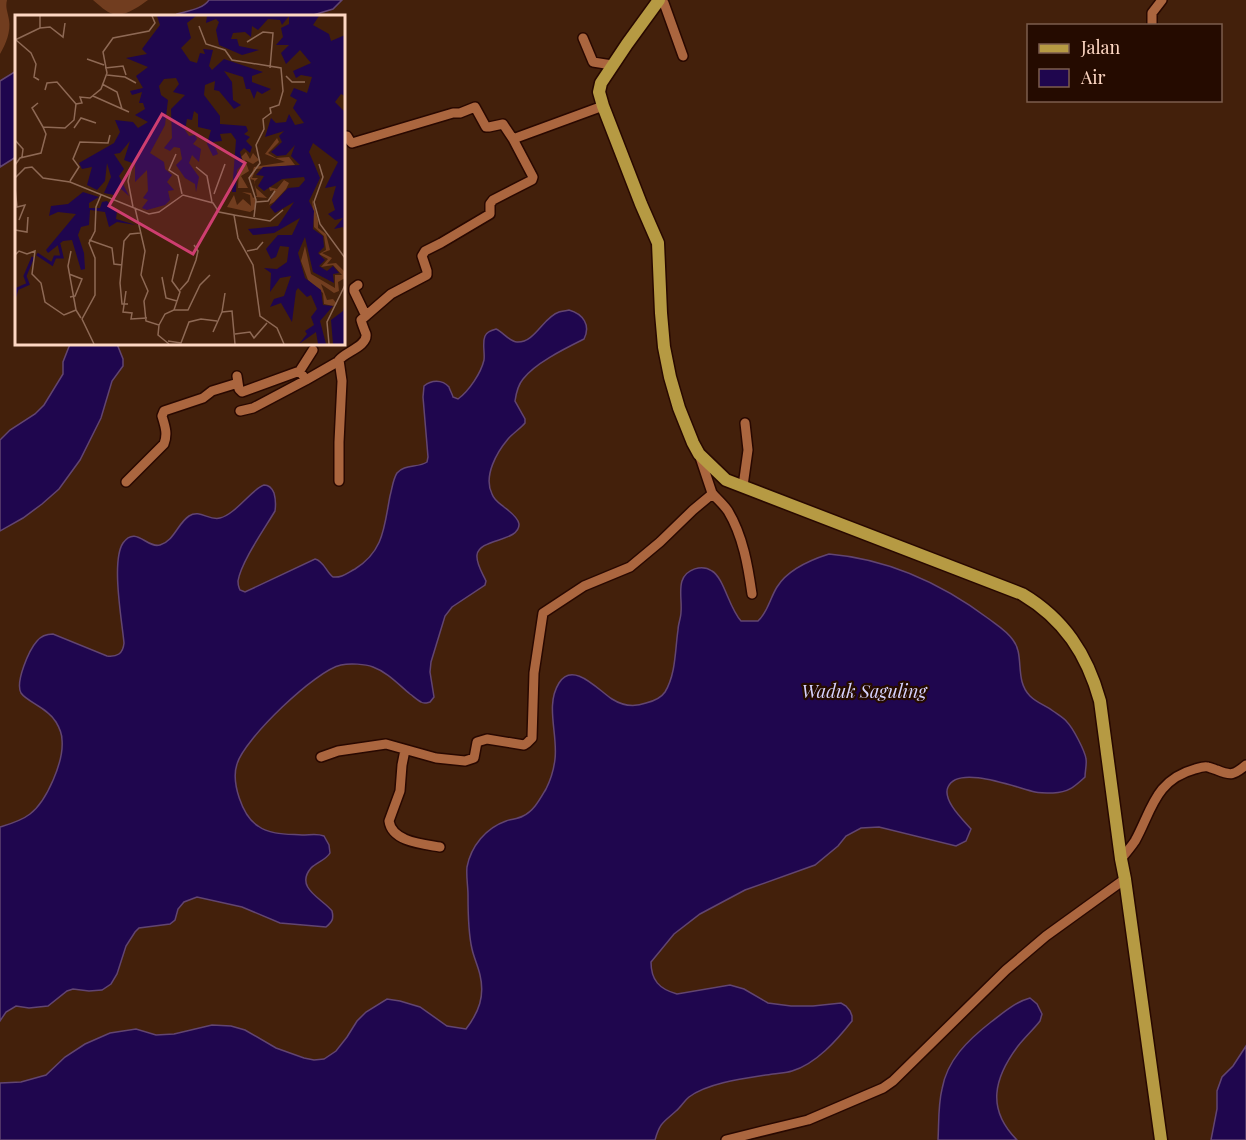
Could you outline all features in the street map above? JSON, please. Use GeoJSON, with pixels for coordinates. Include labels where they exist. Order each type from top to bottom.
{"type":"FeatureCollection","features":[{"type":"Feature","properties":{"kind":"main road"},"geometry":{"type":"LineString","coordinates":[[660,0],[612,65],[599,92],[641,204],[657,238],[666,359],[679,408],[693,443],[699,454],[726,480],[1022,594],[1048,612],[1069,634],[1095,683],[1100,701],[1161,1140]]}},
{"type":"Feature","properties":{"kind":"street"},"geometry":{"type":"LineString","coordinates":[[660,0],[664,3],[683,56]]}},
{"type":"Feature","properties":{"kind":"street"},"geometry":{"type":"LineString","coordinates":[[1152,24],[1152,13],[1162,0]]}},
{"type":"Feature","properties":{"kind":"street"},"geometry":{"type":"LineString","coordinates":[[583,38],[593,62],[612,65]]}},
{"type":"Feature","properties":{"kind":"street"},"geometry":{"type":"LineString","coordinates":[[513,139],[603,106]]}},
{"type":"Feature","properties":{"kind":"street"},"geometry":{"type":"LineString","coordinates":[[339,482],[342,381],[339,362],[341,357],[364,341],[366,335],[361,321],[394,292],[427,275],[422,256],[424,251],[490,214],[490,204],[493,200],[532,180],[533,177],[503,124],[486,127],[475,107],[352,143],[347,135],[345,136]]}},
{"type":"Feature","properties":{"kind":"street"},"geometry":{"type":"LineString","coordinates":[[358,285],[354,291],[366,316]]}},
{"type":"Feature","properties":{"kind":"street"},"geometry":{"type":"LineString","coordinates":[[302,376],[313,350]]}},
{"type":"Feature","properties":{"kind":"street"},"geometry":{"type":"LineString","coordinates":[[239,384],[244,411],[302,376],[339,362]]}},
{"type":"Feature","properties":{"kind":"street"},"geometry":{"type":"LineString","coordinates":[[126,482],[164,444],[166,429],[162,416],[164,411],[203,398],[212,391],[239,384],[302,376]]}},
{"type":"Feature","properties":{"kind":"street"},"geometry":{"type":"LineString","coordinates":[[743,486],[748,450],[746,423]]}},
{"type":"Feature","properties":{"kind":"street"},"geometry":{"type":"LineString","coordinates":[[699,454],[712,493],[727,509],[738,531],[752,594]]}},
{"type":"Feature","properties":{"kind":"street"},"geometry":{"type":"LineString","coordinates":[[321,758],[338,751],[382,744],[436,758],[465,761],[474,758],[477,742],[481,740],[524,745],[527,743],[532,738],[534,673],[543,613],[584,586],[630,567],[712,493]]}},
{"type":"Feature","properties":{"kind":"street"},"geometry":{"type":"LineString","coordinates":[[405,750],[400,792],[389,825],[394,833],[402,838],[440,847]]}},
{"type":"Feature","properties":{"kind":"street"},"geometry":{"type":"LineString","coordinates":[[1121,859],[1133,844],[1152,802],[1176,777],[1208,767],[1230,774],[1238,772],[1246,765]]}},
{"type":"Feature","properties":{"kind":"street"},"geometry":{"type":"LineString","coordinates":[[726,1140],[813,1118],[883,1088],[893,1081],[1006,970],[1046,936],[1125,879]]}},
{"type":"Feature","properties":{"kind":"shaded area"},"geometry":{"type":"Polygon","coordinates":[[[0,0],[7,0],[9,29],[0,54],[0,0]]]}},
{"type":"Feature","properties":{"kind":"shaded area"},"geometry":{"type":"Polygon","coordinates":[[[93,0],[148,0],[131,11],[117,15],[108,12],[93,0]]]}},
{"type":"Feature","properties":{"kind":"water"},"geometry":{"type":"Polygon","coordinates":[[[209,0],[342,0],[333,9],[313,15],[176,15],[199,8],[209,0]]]}},
{"type":"Feature","properties":{"kind":"water"},"geometry":{"type":"Polygon","coordinates":[[[15,72],[15,158],[0,167],[0,81],[15,72]]]}},
{"type":"Feature","properties":{"kind":"water"},"geometry":{"type":"Polygon","coordinates":[[[569,310],[582,317],[587,329],[584,339],[551,356],[523,379],[515,401],[525,423],[510,437],[500,451],[490,472],[489,480],[493,496],[517,519],[518,530],[479,550],[477,558],[486,581],[485,585],[452,607],[445,616],[431,662],[430,672],[434,697],[430,702],[423,703],[378,669],[362,665],[341,665],[315,679],[282,707],[253,739],[237,764],[236,780],[239,798],[247,815],[258,826],[279,834],[324,836],[330,853],[311,868],[306,881],[312,892],[332,911],[333,918],[330,924],[326,927],[280,923],[242,907],[197,897],[184,902],[178,909],[175,920],[170,924],[139,928],[126,946],[117,974],[111,984],[102,990],[73,989],[48,1006],[29,1008],[16,1006],[6,1012],[0,1021],[0,827],[23,819],[36,808],[53,780],[62,749],[61,735],[56,722],[48,713],[21,693],[20,682],[24,666],[37,641],[53,634],[107,656],[119,654],[124,643],[118,577],[118,563],[123,543],[132,536],[155,545],[165,543],[189,516],[197,514],[220,518],[226,516],[255,490],[264,485],[270,487],[274,493],[275,511],[240,573],[238,586],[240,590],[245,592],[315,559],[321,562],[333,577],[342,576],[355,569],[372,554],[381,537],[397,473],[403,468],[427,462],[424,386],[430,382],[443,383],[449,387],[453,397],[458,399],[470,387],[480,370],[484,360],[484,339],[488,332],[496,329],[514,342],[523,341],[534,334],[553,315],[569,310]]]}},
{"type":"Feature","properties":{"kind":"water"},"geometry":{"type":"Polygon","coordinates":[[[70,345],[117,345],[123,359],[123,366],[112,381],[101,418],[80,460],[59,489],[23,518],[0,531],[0,440],[44,405],[63,374],[63,362],[70,345]]]}},
{"type":"Feature","properties":{"kind":"water","name":"Waduk Saguling"},"geometry":{"type":"Polygon","coordinates":[[[829,554],[872,561],[913,575],[952,594],[1002,628],[1017,646],[1025,690],[1066,721],[1081,745],[1086,763],[1085,777],[1078,784],[1059,792],[1035,792],[975,777],[954,780],[948,787],[948,798],[954,810],[971,829],[966,841],[956,846],[879,827],[861,828],[846,836],[838,846],[815,865],[745,890],[700,914],[674,934],[651,962],[657,983],[677,994],[730,985],[744,989],[768,1003],[813,1006],[841,1003],[850,1011],[852,1021],[818,1057],[790,1072],[729,1081],[697,1092],[663,1123],[655,1140],[0,1140],[0,1083],[21,1082],[46,1075],[65,1057],[85,1044],[110,1033],[136,1029],[156,1035],[174,1034],[212,1025],[231,1026],[245,1030],[276,1048],[304,1058],[324,1059],[336,1051],[366,1012],[387,999],[420,1007],[447,1026],[466,1029],[477,1010],[482,990],[469,929],[467,867],[469,859],[476,845],[486,833],[499,824],[527,814],[546,789],[555,759],[552,710],[559,683],[565,677],[578,676],[586,679],[620,703],[638,705],[654,700],[665,692],[671,678],[681,614],[681,585],[687,573],[699,568],[712,571],[720,580],[741,621],[758,621],[777,587],[787,575],[807,562],[829,554]]]}},
{"type":"Feature","properties":{"kind":"water"},"geometry":{"type":"Polygon","coordinates":[[[1030,998],[1037,1004],[1042,1014],[1040,1021],[1010,1058],[1003,1070],[997,1093],[997,1105],[1001,1117],[1017,1140],[938,1140],[941,1095],[945,1079],[954,1060],[982,1029],[1009,1008],[1030,998]]]}},
{"type":"Feature","properties":{"kind":"water"},"geometry":{"type":"Polygon","coordinates":[[[1246,1046],[1246,1140],[1211,1140],[1217,1109],[1217,1091],[1222,1077],[1233,1066],[1246,1046]]]}}]}
